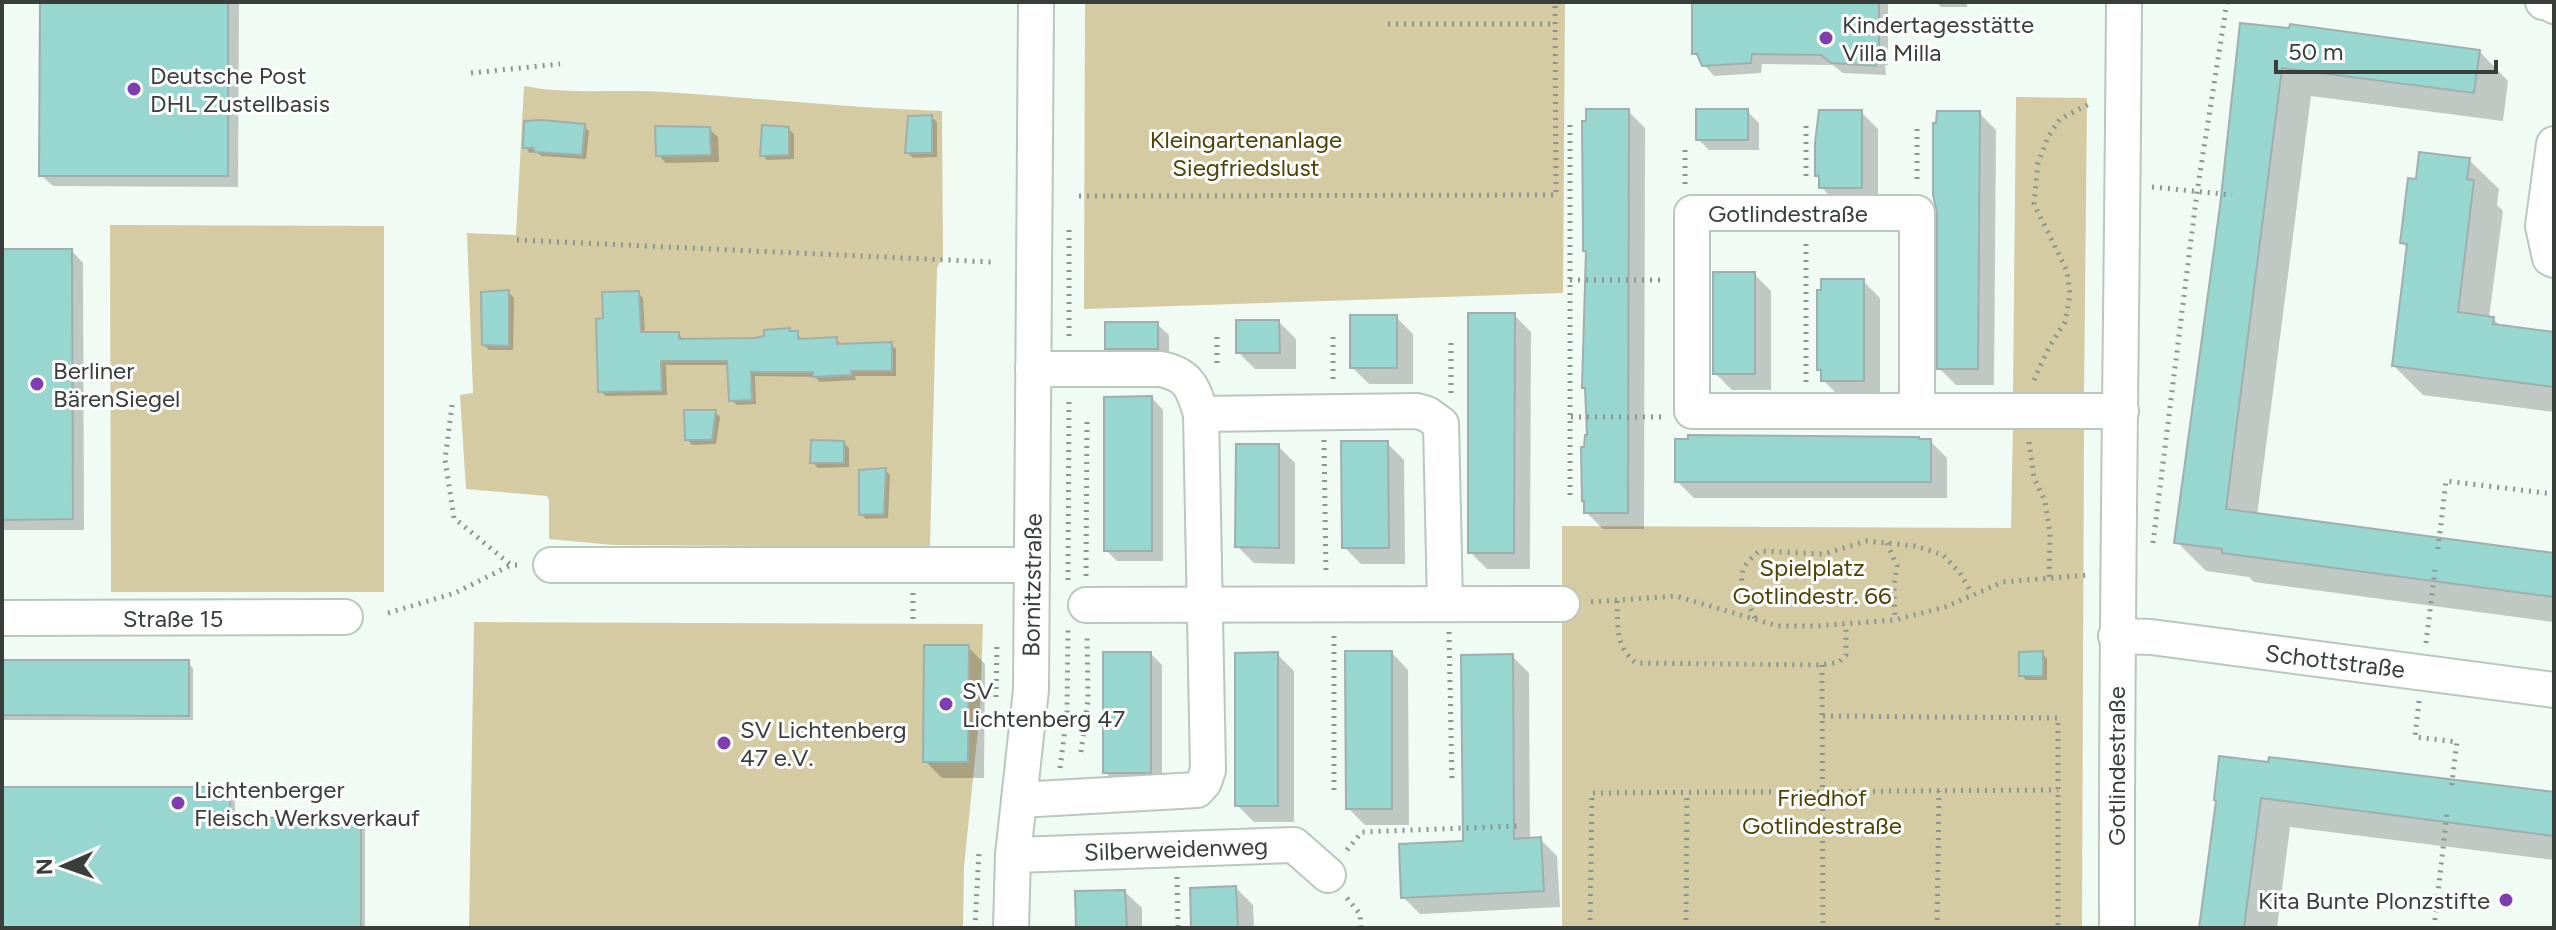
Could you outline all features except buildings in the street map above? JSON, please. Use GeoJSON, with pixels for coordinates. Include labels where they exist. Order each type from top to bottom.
{"type":"FeatureCollection","features":[{"type":"Feature","properties":{"kind":"street","name":"Bornitzstraße"},"geometry":{"type":"LineString","coordinates":[[1011,928],[1013,855],[1031,690],[1036,2]]}},
{"type":"Feature","properties":{"kind":"street","name":"Gotlindestraße"},"geometry":{"type":"LineString","coordinates":[[2117,928],[2116,636],[2124,2]]}},
{"type":"Feature","properties":{"kind":"street"},"geometry":{"type":"LineString","coordinates":[[2543,2],[2554,6]]}},
{"type":"Feature","properties":{"kind":"street"},"geometry":{"type":"LineString","coordinates":[[2554,144],[2543,226],[2550,258],[2554,260]]}},
{"type":"Feature","properties":{"kind":"street","name":"Gotlindestraße"},"geometry":{"type":"LineString","coordinates":[[1692,411],[1692,213],[1917,213]]}},
{"type":"Feature","properties":{"kind":"street"},"geometry":{"type":"LineString","coordinates":[[1917,213],[1917,411]]}},
{"type":"Feature","properties":{"kind":"street"},"geometry":{"type":"LineString","coordinates":[[1019,800],[1197,790],[1208,770],[1201,414],[1188,382],[1176,372],[1160,369],[1033,369]]}},
{"type":"Feature","properties":{"kind":"street"},"geometry":{"type":"LineString","coordinates":[[1201,414],[1417,411],[1441,424],[1447,619]]}},
{"type":"Feature","properties":{"kind":"street"},"geometry":{"type":"LineString","coordinates":[[1692,411],[2121,411]]}},
{"type":"Feature","properties":{"kind":"street"},"geometry":{"type":"LineString","coordinates":[[551,565],[1032,565]]}},
{"type":"Feature","properties":{"kind":"street"},"geometry":{"type":"LineString","coordinates":[[1086,605],[1330,603],[1447,619],[1562,604]]}},
{"type":"Feature","properties":{"kind":"street","name":"Straße 15"},"geometry":{"type":"LineString","coordinates":[[2,618],[345,617]]}},
{"type":"Feature","properties":{"kind":"street","name":"Schottstraße"},"geometry":{"type":"LineString","coordinates":[[2116,636],[2151,637],[2554,690]]}},
{"type":"Feature","properties":{"kind":"street","name":"Silberweidenweg"},"geometry":{"type":"LineString","coordinates":[[1013,855],[1294,845],[1328,875]]}},
{"type":"Feature","properties":{"kind":"path"},"geometry":{"type":"LineString","coordinates":[[1079,196],[1556,195],[1555,2]]}},
{"type":"Feature","properties":{"kind":"path"},"geometry":{"type":"LineString","coordinates":[[1562,604],[1676,596],[1778,626],[1846,625],[1895,620],[1945,607],[2003,582],[2083,575],[2137,576],[2151,556],[2197,192],[2227,2]]}},
{"type":"Feature","properties":{"kind":"path"},"geometry":{"type":"LineString","coordinates":[[1388,24],[1556,24]]}},
{"type":"Feature","properties":{"kind":"path"},"geometry":{"type":"LineString","coordinates":[[471,73],[560,64]]}},
{"type":"Feature","properties":{"kind":"path"},"geometry":{"type":"LineString","coordinates":[[2049,578],[2050,533],[2045,501],[2034,478],[2029,411],[2035,374],[2065,322],[2070,295],[2067,271],[2034,204],[2038,163],[2048,137],[2060,119],[2091,103]]}},
{"type":"Feature","properties":{"kind":"path"},"geometry":{"type":"LineString","coordinates":[[1570,124],[1570,495]]}},
{"type":"Feature","properties":{"kind":"path"},"geometry":{"type":"LineString","coordinates":[[1806,126],[1806,411]]}},
{"type":"Feature","properties":{"kind":"path"},"geometry":{"type":"LineString","coordinates":[[1917,129],[1917,213]]}},
{"type":"Feature","properties":{"kind":"path"},"geometry":{"type":"LineString","coordinates":[[2123,187],[2232,195]]}},
{"type":"Feature","properties":{"kind":"path"},"geometry":{"type":"LineString","coordinates":[[517,240],[991,262]]}},
{"type":"Feature","properties":{"kind":"path"},"geometry":{"type":"LineString","coordinates":[[1570,280],[1693,280]]}},
{"type":"Feature","properties":{"kind":"path"},"geometry":{"type":"LineString","coordinates":[[1333,337],[1329,412],[1334,790]]}},
{"type":"Feature","properties":{"kind":"path"},"geometry":{"type":"LineString","coordinates":[[1441,424],[1450,406],[1451,339]]}},
{"type":"Feature","properties":{"kind":"path"},"geometry":{"type":"LineString","coordinates":[[452,405],[445,460],[454,518],[511,565]]}},
{"type":"Feature","properties":{"kind":"path"},"geometry":{"type":"LineString","coordinates":[[1570,417],[1681,416],[1692,411]]}},
{"type":"Feature","properties":{"kind":"path"},"geometry":{"type":"LineString","coordinates":[[2438,549],[2446,481],[2554,494]]}},
{"type":"Feature","properties":{"kind":"path"},"geometry":{"type":"LineString","coordinates":[[1755,618],[1741,580],[1743,566],[1760,551],[1824,554],[1866,541],[1916,546],[1943,555],[1960,573],[1972,594]]}},
{"type":"Feature","properties":{"kind":"path"},"geometry":{"type":"LineString","coordinates":[[1887,542],[1897,566],[1895,620]]}},
{"type":"Feature","properties":{"kind":"path"},"geometry":{"type":"LineString","coordinates":[[388,613],[455,593],[511,565],[551,565]]}},
{"type":"Feature","properties":{"kind":"path"},"geometry":{"type":"LineString","coordinates":[[2435,570],[2415,737],[2457,742],[2451,790]]}},
{"type":"Feature","properties":{"kind":"path"},"geometry":{"type":"LineString","coordinates":[[1617,601],[1622,652],[1636,663],[1822,665],[1839,662],[1846,655],[1846,625]]}},
{"type":"Feature","properties":{"kind":"path"},"geometry":{"type":"LineString","coordinates":[[1447,619],[1452,783]]}},
{"type":"Feature","properties":{"kind":"path"},"geometry":{"type":"LineString","coordinates":[[996,707],[997,629]]}},
{"type":"Feature","properties":{"kind":"path"},"geometry":{"type":"LineString","coordinates":[[1822,665],[1823,928]]}},
{"type":"Feature","properties":{"kind":"path"},"geometry":{"type":"LineString","coordinates":[[1823,716],[2058,718],[2058,928]]}},
{"type":"Feature","properties":{"kind":"path"},"geometry":{"type":"LineString","coordinates":[[1590,928],[1592,793],[2058,790]]}},
{"type":"Feature","properties":{"kind":"path"},"geometry":{"type":"LineString","coordinates":[[1937,928],[1939,791]]}},
{"type":"Feature","properties":{"kind":"path"},"geometry":{"type":"LineString","coordinates":[[1686,928],[1687,793]]}},
{"type":"Feature","properties":{"kind":"path"},"geometry":{"type":"LineString","coordinates":[[2434,928],[2447,813]]}},
{"type":"Feature","properties":{"kind":"path"},"geometry":{"type":"LineString","coordinates":[[1328,875],[1362,832],[1517,826]]}},
{"type":"Feature","properties":{"kind":"path"},"geometry":{"type":"LineString","coordinates":[[975,928],[980,844]]}},
{"type":"Feature","properties":{"kind":"path"},"geometry":{"type":"LineString","coordinates":[[1175,849],[1178,928]]}},
{"type":"Feature","properties":{"kind":"green space","name":"Kleingartenanlage Siegfriedslust"},"geometry":{"type":"Polygon","coordinates":[[[1085,2],[1565,2],[1563,293],[1084,309],[1085,2]]]}},
{"type":"Feature","properties":{"kind":"green space"},"geometry":{"type":"Polygon","coordinates":[[[524,86],[576,91],[665,92],[942,111],[943,256],[937,268],[930,547],[613,545],[549,539],[547,496],[466,489],[460,395],[473,393],[467,233],[516,235],[524,86]]]}},
{"type":"Feature","properties":{"kind":"green space"},"geometry":{"type":"Polygon","coordinates":[[[2016,97],[2087,98],[2084,397],[2013,396],[2016,97]]]}},
{"type":"Feature","properties":{"kind":"green space"},"geometry":{"type":"Polygon","coordinates":[[[110,225],[384,226],[384,592],[111,592],[110,225]]]}},
{"type":"Feature","properties":{"kind":"green space"},"geometry":{"type":"Polygon","coordinates":[[[2013,428],[2084,428],[2082,928],[1562,928],[1562,526],[2011,528],[2013,428]]]}},
{"type":"Feature","properties":{"kind":"green space","name":"SV Lichtenberg 47 e.V."},"geometry":{"type":"Polygon","coordinates":[[[474,622],[983,624],[980,710],[964,867],[963,928],[469,928],[474,622]]]}},
{"type":"Feature","properties":{"kind":"place","name":"Kindertagesstätte Villa Milla"},"geometry":{"type":"Point","coordinates":[1826,38]}},
{"type":"Feature","properties":{"kind":"place","name":"Deutsche Post DHL Zustellbasis"},"geometry":{"type":"Point","coordinates":[134,89]}},
{"type":"Feature","properties":{"kind":"place","name":"Berliner BärenSiegel"},"geometry":{"type":"Point","coordinates":[37,384]}},
{"type":"Feature","properties":{"kind":"place","name":"SV Lichtenberg 47"},"geometry":{"type":"Point","coordinates":[946,704]}},
{"type":"Feature","properties":{"kind":"place","name":"SV Lichtenberg 47 e.V."},"geometry":{"type":"Point","coordinates":[724,743]}},
{"type":"Feature","properties":{"kind":"place","name":"Lichtenberger Fleisch Werksverkauf"},"geometry":{"type":"Point","coordinates":[178,803]}},
{"type":"Feature","properties":{"kind":"place","name":"Kita Bunte Plonzstifte"},"geometry":{"type":"Point","coordinates":[2506,900]}},
{"type":"Feature","properties":{"kind":"park label","name":"Spielplatz Gotlindestr. 66"},"geometry":{"type":"Point","coordinates":[1812,581]}},
{"type":"Feature","properties":{"kind":"park label","name":"Friedhof Gotlindestraße"},"geometry":{"type":"Point","coordinates":[1822,811]}}]}
